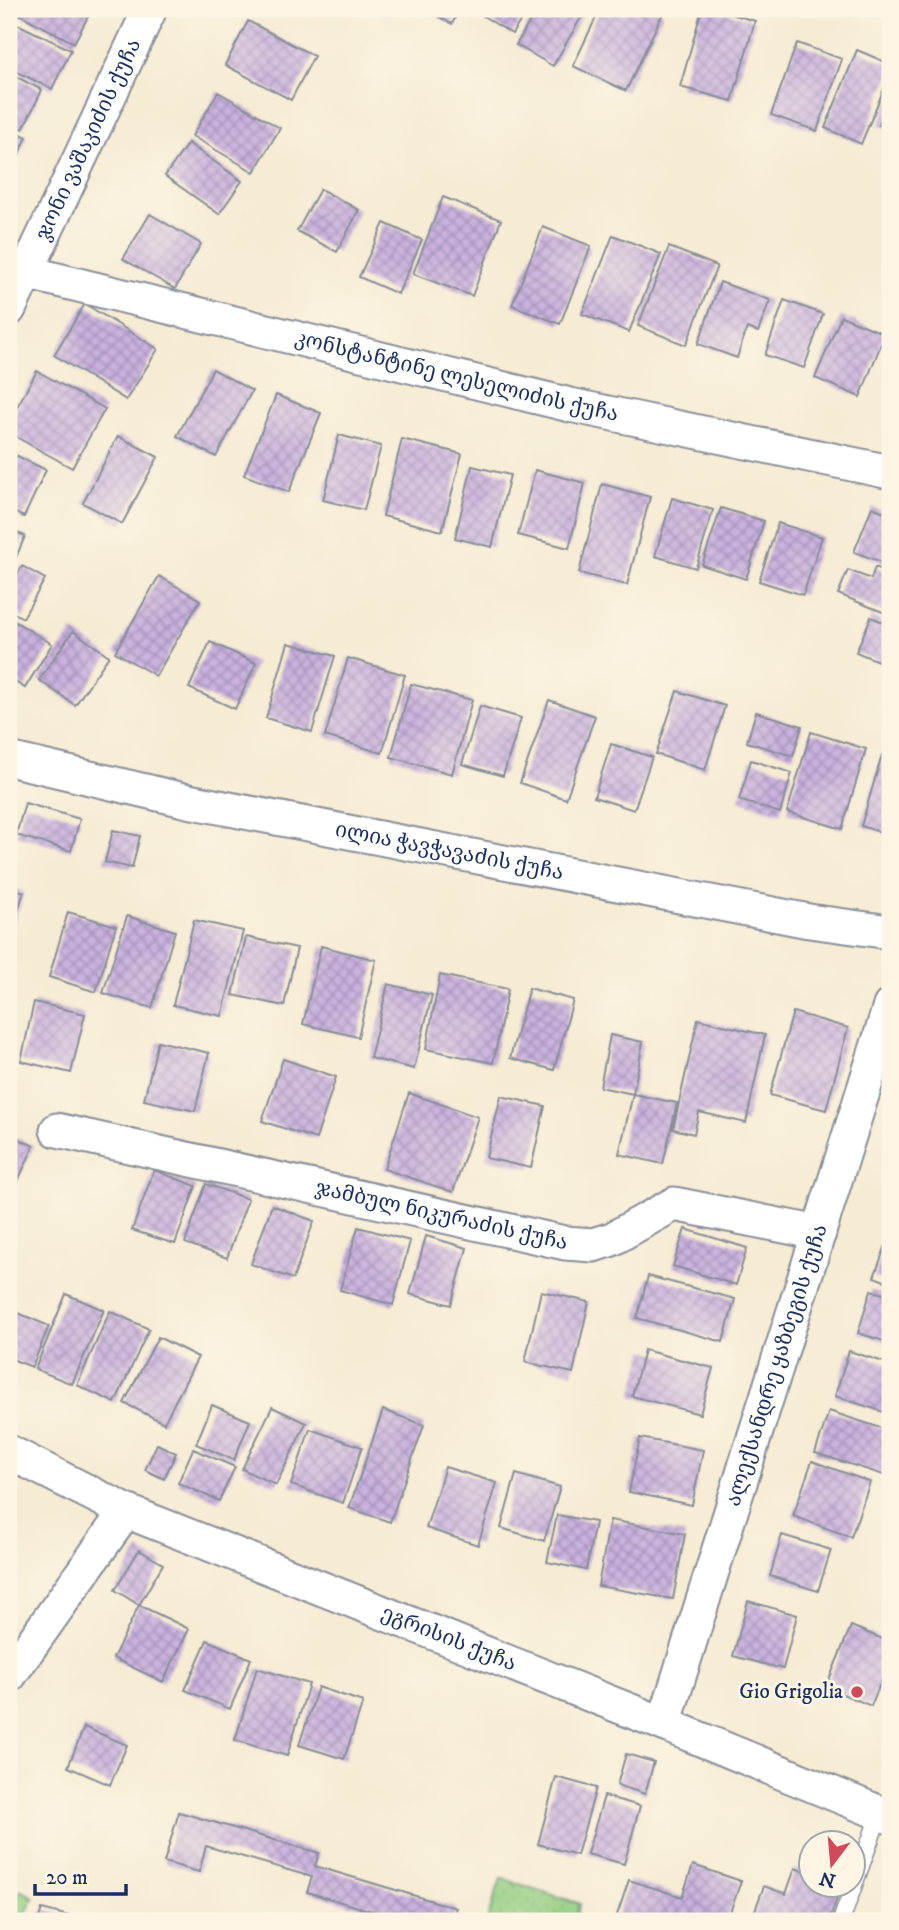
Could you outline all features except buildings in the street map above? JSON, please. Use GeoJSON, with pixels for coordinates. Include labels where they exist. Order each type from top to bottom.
{"type":"FeatureCollection","features":[{"type":"Feature","properties":{"kind":"street","name":"ჯონი ვაშაკიძის ქუჩა"},"geometry":{"type":"LineString","coordinates":[[9,309],[150,9]]}},
{"type":"Feature","properties":{"kind":"street","name":"კონსტანტინე ლესელიძის ქუჩა"},"geometry":{"type":"LineString","coordinates":[[25,272],[570,405],[890,472]]}},
{"type":"Feature","properties":{"kind":"street","name":"ილია ჭავჭავაძის ქუჩა"},"geometry":{"type":"LineString","coordinates":[[9,760],[202,803],[809,921],[890,932]]}},
{"type":"Feature","properties":{"kind":"street","name":"ალექსანდრე ყაზბეგის ქუჩა"},"geometry":{"type":"LineString","coordinates":[[664,1724],[890,1006]]}},
{"type":"Feature","properties":{"kind":"street","name":"ჯამბულ ნიკურაძის ქუჩა"},"geometry":{"type":"LineString","coordinates":[[57,1130],[565,1243],[593,1245],[612,1239],[674,1204],[819,1233]]}},
{"type":"Feature","properties":{"kind":"street","name":"ეგრისის ქუჩა"},"geometry":{"type":"LineString","coordinates":[[9,1452],[126,1511],[664,1724],[885,1815]]}},
{"type":"Feature","properties":{"kind":"street"},"geometry":{"type":"LineString","coordinates":[[9,1675],[126,1511]]}},
{"type":"Feature","properties":{"kind":"lane"},"geometry":{"type":"LineString","coordinates":[[841,1921],[885,1815]]}},
{"type":"Feature","properties":{"kind":"green space"},"geometry":{"type":"Polygon","coordinates":[[[501,1878],[580,1904],[574,1921],[487,1921],[501,1878]]]}},
{"type":"Feature","properties":{"kind":"green space"},"geometry":{"type":"Polygon","coordinates":[[[9,1885],[34,1897],[22,1921],[9,1921],[9,1885]]]}},
{"type":"Feature","properties":{"kind":"place","name":"Gio Grigolia"},"geometry":{"type":"Point","coordinates":[857,1692]}}]}
